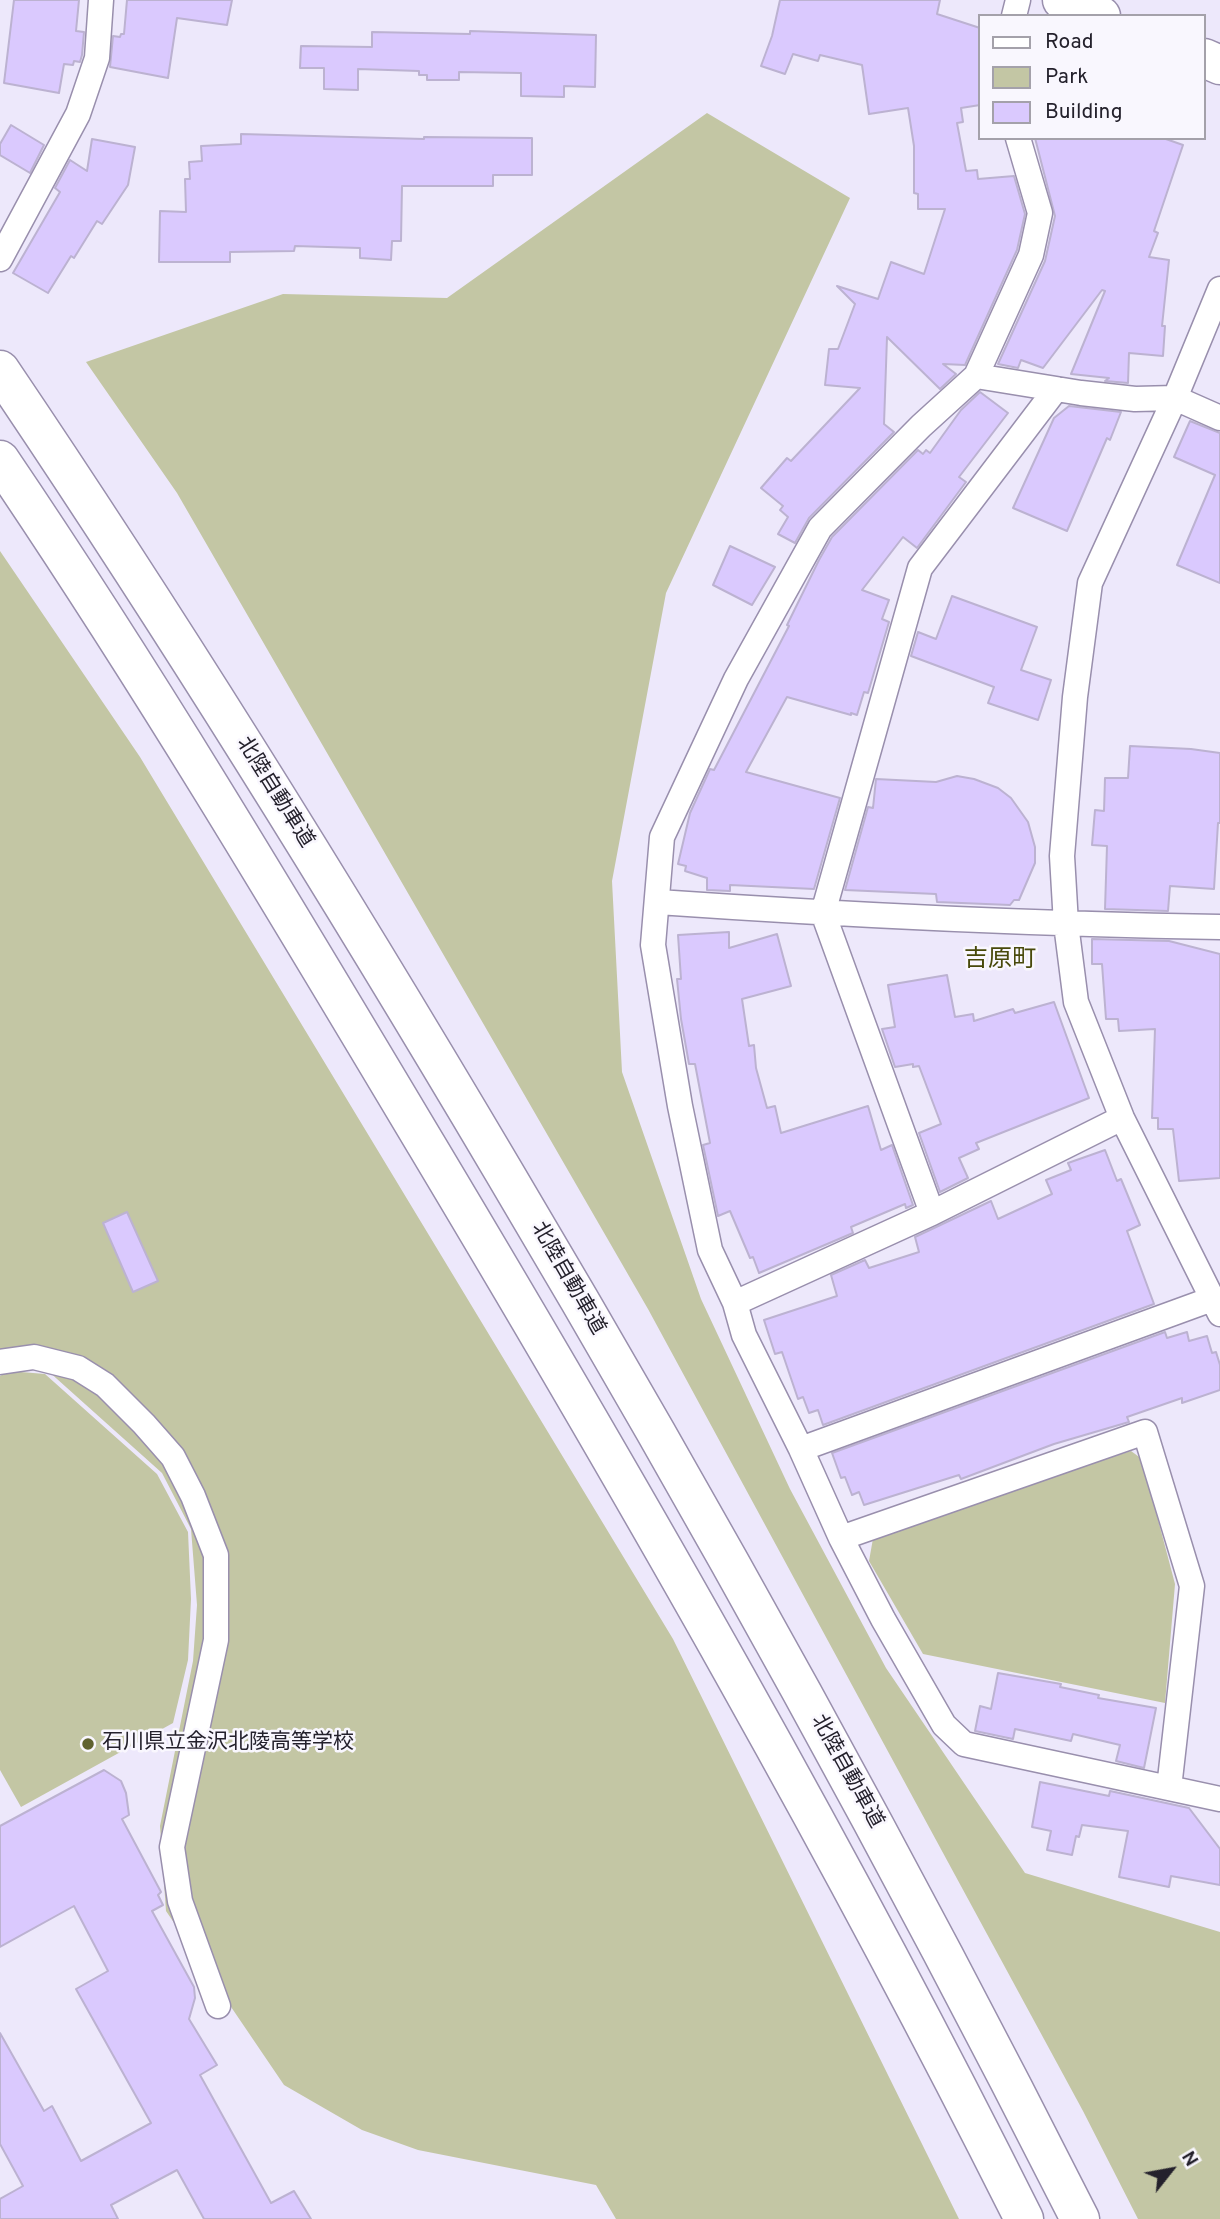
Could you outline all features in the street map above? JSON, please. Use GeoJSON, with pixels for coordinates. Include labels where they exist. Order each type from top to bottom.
{"type":"FeatureCollection","features":[{"type":"Feature","properties":{"kind":"highway"},"geometry":{"type":"LineString","coordinates":[[1062,0],[1096,14]]}},
{"type":"Feature","properties":{"kind":"highway","name":"北陸自動車道"},"geometry":{"type":"LineString","coordinates":[[0,370],[230,721],[402,1000],[567,1278],[736,1570],[887,1848],[1080,2219]]}},
{"type":"Feature","properties":{"kind":"highway"},"geometry":{"type":"LineString","coordinates":[[0,460],[181,740],[527,1313],[687,1590],[842,1871],[1024,2219]]}},
{"type":"Feature","properties":{"kind":"street"},"geometry":{"type":"LineString","coordinates":[[0,259],[78,114],[97,58],[101,0]]}},
{"type":"Feature","properties":{"kind":"street"},"geometry":{"type":"LineString","coordinates":[[1019,140],[1040,213],[1031,255],[976,376],[921,426],[820,528],[736,679],[663,837],[653,945],[680,1106],[710,1250],[735,1303],[744,1335],[801,1449],[841,1538],[883,1619],[944,1725],[964,1744],[1220,1799]]}},
{"type":"Feature","properties":{"kind":"street"},"geometry":{"type":"LineString","coordinates":[[801,1449],[1216,1306],[1122,1118],[1076,1002],[1066,924],[1062,856],[1075,697],[1090,583],[1175,398],[1220,289]]}},
{"type":"Feature","properties":{"kind":"street"},"geometry":{"type":"LineString","coordinates":[[976,376],[1135,399],[1175,398],[1220,418]]}},
{"type":"Feature","properties":{"kind":"street"},"geometry":{"type":"LineString","coordinates":[[932,1213],[823,913],[920,568],[1056,389]]}},
{"type":"Feature","properties":{"kind":"street"},"geometry":{"type":"LineString","coordinates":[[658,902],[1066,924],[1220,927]]}},
{"type":"Feature","properties":{"kind":"street"},"geometry":{"type":"LineString","coordinates":[[735,1303],[932,1213],[1122,1118]]}},
{"type":"Feature","properties":{"kind":"street"},"geometry":{"type":"LineString","coordinates":[[0,1362],[34,1357],[78,1367],[105,1385],[173,1457],[194,1496],[216,1555],[216,1640],[172,1847],[180,1901],[218,2006]]}},
{"type":"Feature","properties":{"kind":"street"},"geometry":{"type":"LineString","coordinates":[[841,1538],[1145,1432],[1192,1586],[1169,1788]]}},
{"type":"Feature","properties":{"kind":"green space"},"geometry":{"type":"Polygon","coordinates":[[[707,113],[850,198],[666,593],[612,881],[622,1072],[701,1299],[790,1489],[886,1668],[1025,1873],[1220,1932],[1220,2219],[1138,2219],[1083,2111],[648,1309],[177,493],[86,362],[283,294],[447,298],[707,113]]]}},
{"type":"Feature","properties":{"kind":"green space"},"geometry":{"type":"Polygon","coordinates":[[[0,551],[140,757],[673,1639],[959,2219],[616,2219],[596,2185],[418,2150],[362,2130],[284,2085],[166,1911],[160,1826],[193,1661],[197,1605],[191,1529],[162,1473],[47,1370],[9,1365],[0,1369],[0,551]]]}},
{"type":"Feature","properties":{"kind":"green space"},"geometry":{"type":"Polygon","coordinates":[[[9,1371],[45,1374],[157,1474],[188,1532],[191,1599],[188,1660],[173,1723],[21,1807],[0,1770],[0,1376],[9,1371]]]}},
{"type":"Feature","properties":{"kind":"green space"},"geometry":{"type":"Polygon","coordinates":[[[1131,1451],[1142,1459],[1175,1584],[1165,1703],[923,1654],[869,1561],[874,1533],[1131,1451]]]}},
{"type":"Feature","properties":{"kind":"building"},"geometry":{"type":"Polygon","coordinates":[[[14,0],[79,0],[76,31],[84,32],[82,55],[80,62],[74,61],[73,65],[64,64],[59,93],[4,83],[14,0]]]}},
{"type":"Feature","properties":{"kind":"building"},"geometry":{"type":"Polygon","coordinates":[[[127,0],[232,0],[227,25],[177,18],[168,78],[110,67],[113,36],[120,37],[124,34],[127,0]]]}},
{"type":"Feature","properties":{"kind":"building"},"geometry":{"type":"Polygon","coordinates":[[[780,0],[940,0],[937,14],[978,27],[978,105],[961,108],[963,122],[957,123],[966,171],[977,170],[978,179],[1014,176],[1025,214],[1017,250],[965,365],[943,364],[956,374],[940,389],[887,337],[884,424],[894,432],[809,518],[795,543],[778,534],[788,517],[780,510],[783,506],[761,488],[787,458],[791,461],[860,388],[825,385],[829,349],[838,349],[855,304],[837,286],[878,299],[891,262],[924,274],[945,209],[918,209],[918,194],[914,193],[914,146],[908,108],[869,114],[862,65],[820,55],[818,61],[793,54],[785,74],[761,66],[772,36],[780,0]]]}},
{"type":"Feature","properties":{"kind":"building"},"geometry":{"type":"Polygon","coordinates":[[[470,31],[596,35],[595,87],[564,86],[564,97],[521,96],[521,73],[459,72],[459,80],[427,80],[427,75],[419,75],[419,71],[358,69],[358,90],[324,89],[324,68],[300,68],[301,46],[372,47],[372,32],[470,34],[470,31]]]}},
{"type":"Feature","properties":{"kind":"building"},"geometry":{"type":"Polygon","coordinates":[[[11,125],[44,145],[30,173],[0,155],[0,144],[11,125]]]}},
{"type":"Feature","properties":{"kind":"building"},"geometry":{"type":"Polygon","coordinates":[[[241,134],[424,139],[532,138],[532,175],[493,175],[493,186],[402,186],[401,241],[392,241],[391,260],[360,258],[360,248],[295,246],[294,251],[230,252],[230,262],[159,262],[160,211],[186,212],[185,179],[190,179],[189,162],[202,161],[201,146],[241,144],[241,134]]]}},
{"type":"Feature","properties":{"kind":"building"},"geometry":{"type":"Polygon","coordinates":[[[92,139],[135,147],[128,185],[102,224],[97,221],[74,258],[71,256],[48,293],[13,273],[60,192],[55,188],[70,160],[87,171],[92,139]]]}},
{"type":"Feature","properties":{"kind":"building"},"geometry":{"type":"Polygon","coordinates":[[[1036,140],[1169,140],[1183,145],[1154,231],[1158,233],[1149,257],[1169,260],[1162,326],[1165,326],[1163,356],[1129,353],[1128,383],[1071,374],[1105,291],[1102,290],[1043,368],[1021,360],[1018,368],[998,364],[1045,261],[1055,216],[1036,140]]]}},
{"type":"Feature","properties":{"kind":"building"},"geometry":{"type":"Polygon","coordinates":[[[980,392],[1008,413],[959,477],[966,482],[917,548],[903,537],[862,590],[889,600],[882,619],[889,622],[868,693],[864,692],[857,715],[787,697],[746,772],[840,798],[814,889],[730,885],[730,891],[707,890],[707,878],[685,871],[686,866],[678,864],[690,813],[710,769],[714,770],[789,626],[787,625],[819,560],[832,537],[918,450],[923,454],[926,450],[930,453],[961,410],[980,392]]]}},
{"type":"Feature","properties":{"kind":"building"},"geometry":{"type":"Polygon","coordinates":[[[1069,406],[1121,412],[1067,531],[1013,508],[1054,418],[1069,406]]]}},
{"type":"Feature","properties":{"kind":"building"},"geometry":{"type":"Polygon","coordinates":[[[1190,421],[1220,433],[1220,583],[1177,565],[1215,475],[1174,457],[1190,421]]]}},
{"type":"Feature","properties":{"kind":"building"},"geometry":{"type":"Polygon","coordinates":[[[730,546],[775,567],[752,605],[713,585],[730,546]]]}},
{"type":"Feature","properties":{"kind":"building"},"geometry":{"type":"Polygon","coordinates":[[[952,596],[1037,627],[1021,670],[1051,680],[1038,720],[988,703],[994,687],[911,656],[918,632],[936,639],[952,596]]]}},
{"type":"Feature","properties":{"kind":"building"},"geometry":{"type":"Polygon","coordinates":[[[1130,746],[1220,753],[1220,823],[1214,889],[1170,886],[1168,911],[1105,909],[1107,846],[1092,845],[1095,810],[1104,811],[1105,778],[1128,778],[1130,746]]]}},
{"type":"Feature","properties":{"kind":"building"},"geometry":{"type":"Polygon","coordinates":[[[957,776],[998,788],[1011,798],[1028,822],[1035,847],[1035,863],[1019,900],[1014,900],[1010,905],[937,902],[936,894],[845,890],[868,807],[873,808],[876,779],[936,782],[957,776]]]}},
{"type":"Feature","properties":{"kind":"building"},"geometry":{"type":"Polygon","coordinates":[[[729,932],[729,948],[777,934],[791,986],[742,999],[749,1046],[754,1045],[756,1068],[767,1108],[775,1106],[781,1133],[868,1106],[881,1150],[892,1145],[913,1205],[906,1208],[905,1204],[851,1227],[853,1233],[759,1273],[730,1211],[718,1216],[703,1145],[710,1143],[695,1064],[689,1064],[677,979],[681,979],[678,935],[729,932]]]}},
{"type":"Feature","properties":{"kind":"building"},"geometry":{"type":"Polygon","coordinates":[[[1092,939],[1169,941],[1220,954],[1220,1178],[1179,1181],[1173,1129],[1158,1129],[1158,1118],[1152,1118],[1155,1029],[1119,1031],[1118,1019],[1106,1019],[1102,964],[1092,964],[1092,939]]]}},
{"type":"Feature","properties":{"kind":"building"},"geometry":{"type":"Polygon","coordinates":[[[947,975],[955,1017],[973,1014],[974,1021],[1013,1009],[1015,1013],[1054,1002],[1089,1098],[976,1143],[979,1149],[959,1158],[968,1178],[940,1192],[919,1133],[941,1124],[919,1066],[913,1067],[913,1064],[895,1067],[882,1029],[895,1027],[888,985],[947,975]]]}},
{"type":"Feature","properties":{"kind":"building"},"geometry":{"type":"Polygon","coordinates":[[[1105,1150],[1117,1181],[1121,1179],[1140,1225],[1127,1231],[1154,1304],[823,1425],[818,1410],[809,1413],[803,1397],[798,1399],[782,1352],[775,1354],[764,1320],[837,1296],[831,1275],[865,1260],[869,1268],[919,1252],[915,1237],[991,1201],[998,1219],[1052,1194],[1046,1180],[1071,1170],[1068,1163],[1105,1150]]]}},
{"type":"Feature","properties":{"kind":"building"},"geometry":{"type":"Polygon","coordinates":[[[127,1212],[158,1281],[133,1292],[103,1223],[127,1212]]]}},
{"type":"Feature","properties":{"kind":"building"},"geometry":{"type":"Polygon","coordinates":[[[1165,1332],[1167,1338],[1187,1332],[1189,1341],[1207,1336],[1212,1353],[1216,1352],[1220,1365],[1220,1390],[1182,1403],[1182,1398],[1127,1417],[1129,1422],[1054,1444],[961,1479],[959,1475],[864,1505],[859,1492],[852,1495],[845,1477],[841,1478],[832,1453],[1165,1332]]]}},
{"type":"Feature","properties":{"kind":"building"},"geometry":{"type":"Polygon","coordinates":[[[998,1673],[1061,1684],[1060,1687],[1099,1695],[1098,1698],[1156,1708],[1144,1768],[1116,1761],[1120,1745],[1073,1734],[1071,1741],[1015,1729],[1013,1739],[975,1731],[980,1706],[991,1709],[998,1673]]]}},
{"type":"Feature","properties":{"kind":"building"},"geometry":{"type":"Polygon","coordinates":[[[104,1770],[121,1781],[126,1793],[129,1815],[122,1819],[161,1892],[158,1895],[163,1905],[152,1911],[194,1987],[195,1998],[189,2019],[217,2065],[200,2075],[271,2203],[294,2191],[311,2219],[204,2219],[177,2170],[111,2205],[118,2219],[0,2219],[0,2199],[23,2186],[0,2144],[0,2033],[44,2111],[52,2106],[81,2161],[151,2123],[76,1989],[108,1971],[74,1906],[0,1947],[0,1826],[104,1770]]]}},
{"type":"Feature","properties":{"kind":"building"},"geometry":{"type":"Polygon","coordinates":[[[1040,1782],[1109,1796],[1110,1791],[1189,1808],[1220,1849],[1220,1885],[1171,1876],[1169,1887],[1119,1877],[1128,1831],[1082,1825],[1079,1837],[1076,1836],[1072,1855],[1047,1850],[1051,1831],[1032,1827],[1040,1782]]]}},
{"type":"Feature","properties":{"kind":"place","name":"石川県立金沢北陵高等学校"},"geometry":{"type":"Point","coordinates":[88,1744]}},
{"type":"Feature","properties":{"kind":"district","name":"吉原町"},"geometry":{"type":"Point","coordinates":[1000,961]}}]}
